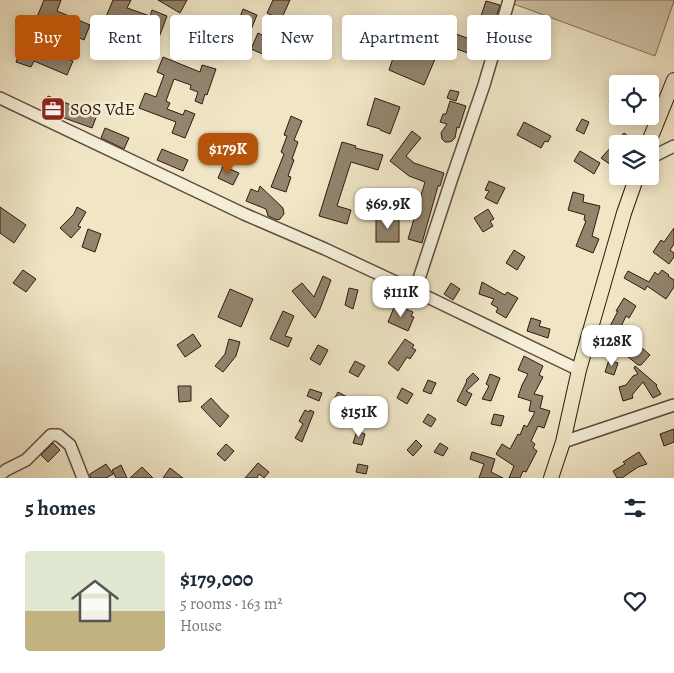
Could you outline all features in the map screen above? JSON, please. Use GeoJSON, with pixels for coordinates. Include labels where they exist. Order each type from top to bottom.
{"type":"FeatureCollection","features":[{"type":"Feature","properties":{"kind":"main road"},"geometry":{"type":"LineString","coordinates":[[652,135],[674,80]]}},
{"type":"Feature","properties":{"kind":"main road"},"geometry":{"type":"LineString","coordinates":[[551,478],[563,442],[579,370],[634,185]]}},
{"type":"Feature","properties":{"kind":"street"},"geometry":{"type":"LineString","coordinates":[[415,291],[484,85],[509,0]]}},
{"type":"Feature","properties":{"kind":"street"},"geometry":{"type":"LineString","coordinates":[[0,98],[244,214],[415,291],[579,370]]}},
{"type":"Feature","properties":{"kind":"street"},"geometry":{"type":"LineString","coordinates":[[659,154],[674,146]]}},
{"type":"Feature","properties":{"kind":"street"},"geometry":{"type":"LineString","coordinates":[[563,442],[674,405]]}},
{"type":"Feature","properties":{"kind":"street"},"geometry":{"type":"LineString","coordinates":[[0,476],[6,470],[26,460],[51,435],[58,435],[70,445],[83,478]]}},
{"type":"Feature","properties":{"kind":"shaded area"},"geometry":{"type":"Polygon","coordinates":[[[503,0],[674,0],[655,56],[551,18],[551,15],[544,15],[503,0]]]}},
{"type":"Feature","properties":{"kind":"building"},"geometry":{"type":"Polygon","coordinates":[[[44,0],[61,0],[57,11],[66,15],[38,15],[44,0]]]}},
{"type":"Feature","properties":{"kind":"building"},"geometry":{"type":"Polygon","coordinates":[[[113,0],[131,0],[127,8],[147,15],[107,15],[113,0]]]}},
{"type":"Feature","properties":{"kind":"building"},"geometry":{"type":"Polygon","coordinates":[[[158,0],[187,0],[180,13],[158,0]]]}},
{"type":"Feature","properties":{"kind":"building"},"geometry":{"type":"Polygon","coordinates":[[[273,0],[290,0],[283,15],[267,13],[273,0]]]}},
{"type":"Feature","properties":{"kind":"building"},"geometry":{"type":"Polygon","coordinates":[[[486,1],[500,5],[497,15],[481,15],[486,1]]]}},
{"type":"Feature","properties":{"kind":"building"},"geometry":{"type":"Polygon","coordinates":[[[243,9],[257,15],[252,27],[252,15],[241,15],[243,9]]]}},
{"type":"Feature","properties":{"kind":"building"},"geometry":{"type":"Polygon","coordinates":[[[152,10],[167,16],[160,35],[160,15],[150,15],[152,10]]]}},
{"type":"Feature","properties":{"kind":"building"},"geometry":{"type":"Polygon","coordinates":[[[80,21],[90,25],[84,40],[80,38],[80,21]]]}},
{"type":"Feature","properties":{"kind":"building"},"geometry":{"type":"Polygon","coordinates":[[[258,33],[262,35],[262,54],[252,49],[258,33]]]}},
{"type":"Feature","properties":{"kind":"building"},"geometry":{"type":"Polygon","coordinates":[[[457,34],[467,38],[467,53],[457,49],[457,34]]]}},
{"type":"Feature","properties":{"kind":"building"},"geometry":{"type":"Polygon","coordinates":[[[163,57],[200,72],[202,65],[216,69],[202,104],[195,101],[198,92],[190,89],[191,85],[174,79],[166,101],[170,103],[167,109],[183,115],[185,110],[195,114],[185,138],[172,133],[176,122],[139,108],[145,93],[156,97],[164,75],[157,72],[163,57]]]}},
{"type":"Feature","properties":{"kind":"building"},"geometry":{"type":"Polygon","coordinates":[[[17,60],[73,61],[67,75],[34,61],[31,67],[16,62],[17,60]]]}},
{"type":"Feature","properties":{"kind":"building"},"geometry":{"type":"Polygon","coordinates":[[[392,60],[435,60],[424,85],[389,70],[392,60]]]}},
{"type":"Feature","properties":{"kind":"building"},"geometry":{"type":"Polygon","coordinates":[[[450,90],[459,92],[456,101],[447,98],[450,90]]]}},
{"type":"Feature","properties":{"kind":"building"},"geometry":{"type":"Polygon","coordinates":[[[48,96],[97,115],[92,128],[43,110],[48,96]]]}},
{"type":"Feature","properties":{"kind":"building"},"geometry":{"type":"Polygon","coordinates":[[[375,98],[400,107],[390,134],[367,125],[375,98]]]}},
{"type":"Feature","properties":{"kind":"building"},"geometry":{"type":"Polygon","coordinates":[[[450,101],[466,106],[459,128],[457,127],[455,138],[452,141],[445,142],[442,139],[441,133],[447,124],[440,122],[443,114],[446,114],[450,101]]]}},
{"type":"Feature","properties":{"kind":"building"},"geometry":{"type":"Polygon","coordinates":[[[291,116],[302,121],[294,140],[298,142],[292,159],[294,160],[288,176],[291,177],[286,192],[271,187],[284,154],[281,152],[287,136],[284,135],[291,116]]]}},
{"type":"Feature","properties":{"kind":"building"},"geometry":{"type":"Polygon","coordinates":[[[582,119],[589,122],[584,134],[576,130],[582,119]]]}},
{"type":"Feature","properties":{"kind":"building"},"geometry":{"type":"Polygon","coordinates":[[[524,122],[551,136],[548,142],[545,141],[541,148],[517,135],[524,122]]]}},
{"type":"Feature","properties":{"kind":"building"},"geometry":{"type":"Polygon","coordinates":[[[105,128],[129,138],[124,149],[101,138],[105,128]]]}},
{"type":"Feature","properties":{"kind":"building"},"geometry":{"type":"Polygon","coordinates":[[[412,131],[421,138],[406,156],[414,163],[444,173],[440,186],[438,186],[422,243],[408,239],[425,182],[409,176],[390,161],[412,131]]]}},
{"type":"Feature","properties":{"kind":"building"},"geometry":{"type":"Polygon","coordinates":[[[342,142],[356,146],[355,148],[383,155],[378,170],[351,162],[337,206],[351,210],[347,224],[319,216],[342,142]]]}},
{"type":"Feature","properties":{"kind":"building"},"geometry":{"type":"Polygon","coordinates":[[[162,149],[188,160],[183,171],[157,160],[162,149]]]}},
{"type":"Feature","properties":{"kind":"building"},"geometry":{"type":"Polygon","coordinates":[[[609,149],[609,164],[601,158],[609,149]]]}},
{"type":"Feature","properties":{"kind":"building"},"geometry":{"type":"Polygon","coordinates":[[[580,151],[600,163],[594,174],[574,161],[580,151]]]}},
{"type":"Feature","properties":{"kind":"building"},"geometry":{"type":"Polygon","coordinates":[[[223,166],[239,173],[233,185],[218,178],[223,166]]]}},
{"type":"Feature","properties":{"kind":"building"},"geometry":{"type":"Polygon","coordinates":[[[489,181],[505,188],[497,204],[485,198],[489,191],[485,190],[489,181]]]}},
{"type":"Feature","properties":{"kind":"building"},"geometry":{"type":"Polygon","coordinates":[[[260,186],[283,208],[284,214],[280,219],[277,220],[268,216],[266,209],[246,201],[251,189],[258,192],[260,186]]]}},
{"type":"Feature","properties":{"kind":"building"},"geometry":{"type":"Polygon","coordinates":[[[573,192],[584,195],[583,202],[600,206],[592,236],[599,239],[593,253],[576,246],[586,221],[584,220],[585,215],[568,210],[573,192]]]}},
{"type":"Feature","properties":{"kind":"building"},"geometry":{"type":"Polygon","coordinates":[[[0,207],[26,225],[14,243],[0,233],[0,207]]]}},
{"type":"Feature","properties":{"kind":"building"},"geometry":{"type":"Polygon","coordinates":[[[77,207],[86,212],[78,226],[81,227],[71,238],[60,228],[74,214],[77,207]]]}},
{"type":"Feature","properties":{"kind":"building"},"geometry":{"type":"Polygon","coordinates":[[[488,209],[494,219],[490,221],[493,226],[483,232],[474,218],[488,209]]]}},
{"type":"Feature","properties":{"kind":"building"},"geometry":{"type":"Polygon","coordinates":[[[376,218],[399,218],[399,242],[376,242],[376,218]]]}},
{"type":"Feature","properties":{"kind":"building"},"geometry":{"type":"Polygon","coordinates":[[[674,228],[674,244],[670,250],[674,253],[674,257],[669,264],[653,252],[661,240],[664,242],[674,228]]]}},
{"type":"Feature","properties":{"kind":"building"},"geometry":{"type":"Polygon","coordinates":[[[88,229],[101,234],[95,252],[82,247],[88,229]]]}},
{"type":"Feature","properties":{"kind":"building"},"geometry":{"type":"Polygon","coordinates":[[[514,250],[525,257],[517,270],[506,263],[514,250]]]}},
{"type":"Feature","properties":{"kind":"building"},"geometry":{"type":"Polygon","coordinates":[[[23,270],[36,279],[26,292],[13,283],[23,270]]]}},
{"type":"Feature","properties":{"kind":"building"},"geometry":{"type":"Polygon","coordinates":[[[662,270],[674,280],[674,287],[666,299],[647,286],[645,290],[624,278],[628,271],[649,282],[655,272],[658,275],[662,270]]]}},
{"type":"Feature","properties":{"kind":"building"},"geometry":{"type":"Polygon","coordinates":[[[323,276],[331,280],[315,318],[292,291],[302,283],[314,297],[323,276]]]}},
{"type":"Feature","properties":{"kind":"building"},"geometry":{"type":"Polygon","coordinates":[[[482,282],[505,295],[507,292],[518,298],[506,318],[496,312],[498,308],[491,304],[494,299],[479,294],[482,282]]]}},
{"type":"Feature","properties":{"kind":"building"},"geometry":{"type":"Polygon","coordinates":[[[451,283],[460,289],[453,300],[444,294],[451,283]]]}},
{"type":"Feature","properties":{"kind":"building"},"geometry":{"type":"Polygon","coordinates":[[[349,288],[358,290],[353,309],[345,305],[349,288]]]}},
{"type":"Feature","properties":{"kind":"building"},"geometry":{"type":"Polygon","coordinates":[[[230,289],[253,299],[241,327],[218,317],[230,289]]]}},
{"type":"Feature","properties":{"kind":"building"},"geometry":{"type":"Polygon","coordinates":[[[624,298],[636,306],[629,318],[626,316],[618,333],[609,328],[624,298]]]}},
{"type":"Feature","properties":{"kind":"building"},"geometry":{"type":"Polygon","coordinates":[[[395,305],[413,312],[411,316],[414,317],[408,331],[388,322],[395,305]]]}},
{"type":"Feature","properties":{"kind":"building"},"geometry":{"type":"Polygon","coordinates":[[[283,311],[294,316],[285,336],[292,338],[288,347],[270,339],[283,311]]]}},
{"type":"Feature","properties":{"kind":"building"},"geometry":{"type":"Polygon","coordinates":[[[531,318],[541,321],[539,326],[550,329],[548,338],[527,331],[531,318]]]}},
{"type":"Feature","properties":{"kind":"building"},"geometry":{"type":"Polygon","coordinates":[[[193,334],[201,346],[185,357],[177,345],[193,334]]]}},
{"type":"Feature","properties":{"kind":"building"},"geometry":{"type":"Polygon","coordinates":[[[229,339],[240,342],[236,356],[223,372],[215,366],[225,354],[229,339]]]}},
{"type":"Feature","properties":{"kind":"building"},"geometry":{"type":"Polygon","coordinates":[[[405,339],[414,345],[412,348],[416,350],[410,359],[407,357],[398,371],[388,363],[405,339]]]}},
{"type":"Feature","properties":{"kind":"building"},"geometry":{"type":"Polygon","coordinates":[[[626,339],[640,349],[641,347],[650,355],[641,365],[638,365],[621,351],[626,339]]]}},
{"type":"Feature","properties":{"kind":"building"},"geometry":{"type":"Polygon","coordinates":[[[318,345],[328,350],[320,365],[310,359],[318,345]]]}},
{"type":"Feature","properties":{"kind":"building"},"geometry":{"type":"Polygon","coordinates":[[[524,356],[543,366],[539,375],[543,377],[534,394],[543,396],[540,408],[550,411],[544,428],[538,426],[531,441],[535,444],[533,448],[537,451],[526,472],[523,471],[520,478],[509,478],[514,466],[496,454],[502,444],[510,449],[518,434],[520,435],[524,425],[527,427],[535,412],[529,411],[531,401],[518,397],[528,374],[518,370],[524,356]]]}},
{"type":"Feature","properties":{"kind":"building"},"geometry":{"type":"Polygon","coordinates":[[[609,360],[618,363],[614,375],[605,372],[609,360]]]}},
{"type":"Feature","properties":{"kind":"building"},"geometry":{"type":"Polygon","coordinates":[[[355,361],[365,366],[358,377],[349,372],[355,361]]]}},
{"type":"Feature","properties":{"kind":"building"},"geometry":{"type":"Polygon","coordinates":[[[635,366],[657,385],[661,394],[653,398],[643,382],[632,395],[633,398],[623,401],[619,387],[626,385],[633,376],[638,374],[634,368],[635,366]]]}},
{"type":"Feature","properties":{"kind":"building"},"geometry":{"type":"Polygon","coordinates":[[[473,373],[479,379],[466,391],[472,394],[466,406],[457,401],[466,380],[473,373]]]}},
{"type":"Feature","properties":{"kind":"building"},"geometry":{"type":"Polygon","coordinates":[[[490,374],[500,378],[491,401],[482,399],[489,386],[486,384],[490,374]]]}},
{"type":"Feature","properties":{"kind":"building"},"geometry":{"type":"Polygon","coordinates":[[[428,380],[436,383],[431,394],[423,391],[428,380]]]}},
{"type":"Feature","properties":{"kind":"building"},"geometry":{"type":"Polygon","coordinates":[[[178,386],[191,386],[191,401],[179,402],[178,386]]]}},
{"type":"Feature","properties":{"kind":"building"},"geometry":{"type":"Polygon","coordinates":[[[402,388],[413,394],[407,404],[397,398],[402,388]]]}},
{"type":"Feature","properties":{"kind":"building"},"geometry":{"type":"Polygon","coordinates":[[[310,389],[322,393],[319,401],[307,396],[310,389]]]}},
{"type":"Feature","properties":{"kind":"building"},"geometry":{"type":"Polygon","coordinates":[[[338,392],[349,398],[346,404],[349,405],[343,415],[330,407],[338,392]]]}},
{"type":"Feature","properties":{"kind":"building"},"geometry":{"type":"Polygon","coordinates":[[[211,398],[229,416],[220,427],[201,407],[211,398]]]}},
{"type":"Feature","properties":{"kind":"building"},"geometry":{"type":"Polygon","coordinates":[[[305,410],[314,412],[302,442],[295,438],[303,424],[299,421],[305,410]]]}},
{"type":"Feature","properties":{"kind":"building"},"geometry":{"type":"Polygon","coordinates":[[[428,414],[436,419],[431,427],[423,422],[428,414]]]}},
{"type":"Feature","properties":{"kind":"building"},"geometry":{"type":"Polygon","coordinates":[[[494,414],[504,416],[501,426],[491,424],[494,414]]]}},
{"type":"Feature","properties":{"kind":"building"},"geometry":{"type":"Polygon","coordinates":[[[674,429],[674,442],[664,446],[660,434],[674,429]]]}},
{"type":"Feature","properties":{"kind":"building"},"geometry":{"type":"Polygon","coordinates":[[[357,431],[365,434],[362,445],[353,443],[357,431]]]}},
{"type":"Feature","properties":{"kind":"building"},"geometry":{"type":"Polygon","coordinates":[[[416,440],[422,446],[413,456],[407,450],[416,440]]]}},
{"type":"Feature","properties":{"kind":"building"},"geometry":{"type":"Polygon","coordinates":[[[53,443],[60,450],[48,462],[41,455],[53,443]]]}},
{"type":"Feature","properties":{"kind":"building"},"geometry":{"type":"Polygon","coordinates":[[[440,443],[448,448],[443,456],[434,452],[440,443]]]}},
{"type":"Feature","properties":{"kind":"building"},"geometry":{"type":"Polygon","coordinates":[[[226,444],[234,451],[225,461],[217,454],[226,444]]]}},
{"type":"Feature","properties":{"kind":"building"},"geometry":{"type":"Polygon","coordinates":[[[472,452],[495,459],[491,472],[503,478],[479,478],[484,464],[470,459],[472,452]]]}},
{"type":"Feature","properties":{"kind":"building"},"geometry":{"type":"Polygon","coordinates":[[[639,452],[647,464],[638,467],[622,478],[617,478],[613,471],[639,452]]]}},
{"type":"Feature","properties":{"kind":"building"},"geometry":{"type":"Polygon","coordinates":[[[258,463],[269,472],[264,478],[259,474],[257,478],[245,478],[258,463]]]}},
{"type":"Feature","properties":{"kind":"building"},"geometry":{"type":"Polygon","coordinates":[[[106,464],[113,474],[106,478],[90,478],[90,474],[106,464]]]}},
{"type":"Feature","properties":{"kind":"building"},"geometry":{"type":"Polygon","coordinates":[[[358,464],[368,466],[366,474],[356,472],[358,464]]]}},
{"type":"Feature","properties":{"kind":"building"},"geometry":{"type":"Polygon","coordinates":[[[121,465],[127,478],[116,478],[112,470],[121,465]]]}},
{"type":"Feature","properties":{"kind":"building"},"geometry":{"type":"Polygon","coordinates":[[[142,467],[153,478],[130,478],[142,467]]]}},
{"type":"Feature","properties":{"kind":"building"},"geometry":{"type":"Polygon","coordinates":[[[170,468],[183,478],[163,478],[170,468]]]}},
{"type":"Feature","properties":{"kind":"place","name":"SOS VdE"},"geometry":{"type":"Point","coordinates":[53,109]}}]}
